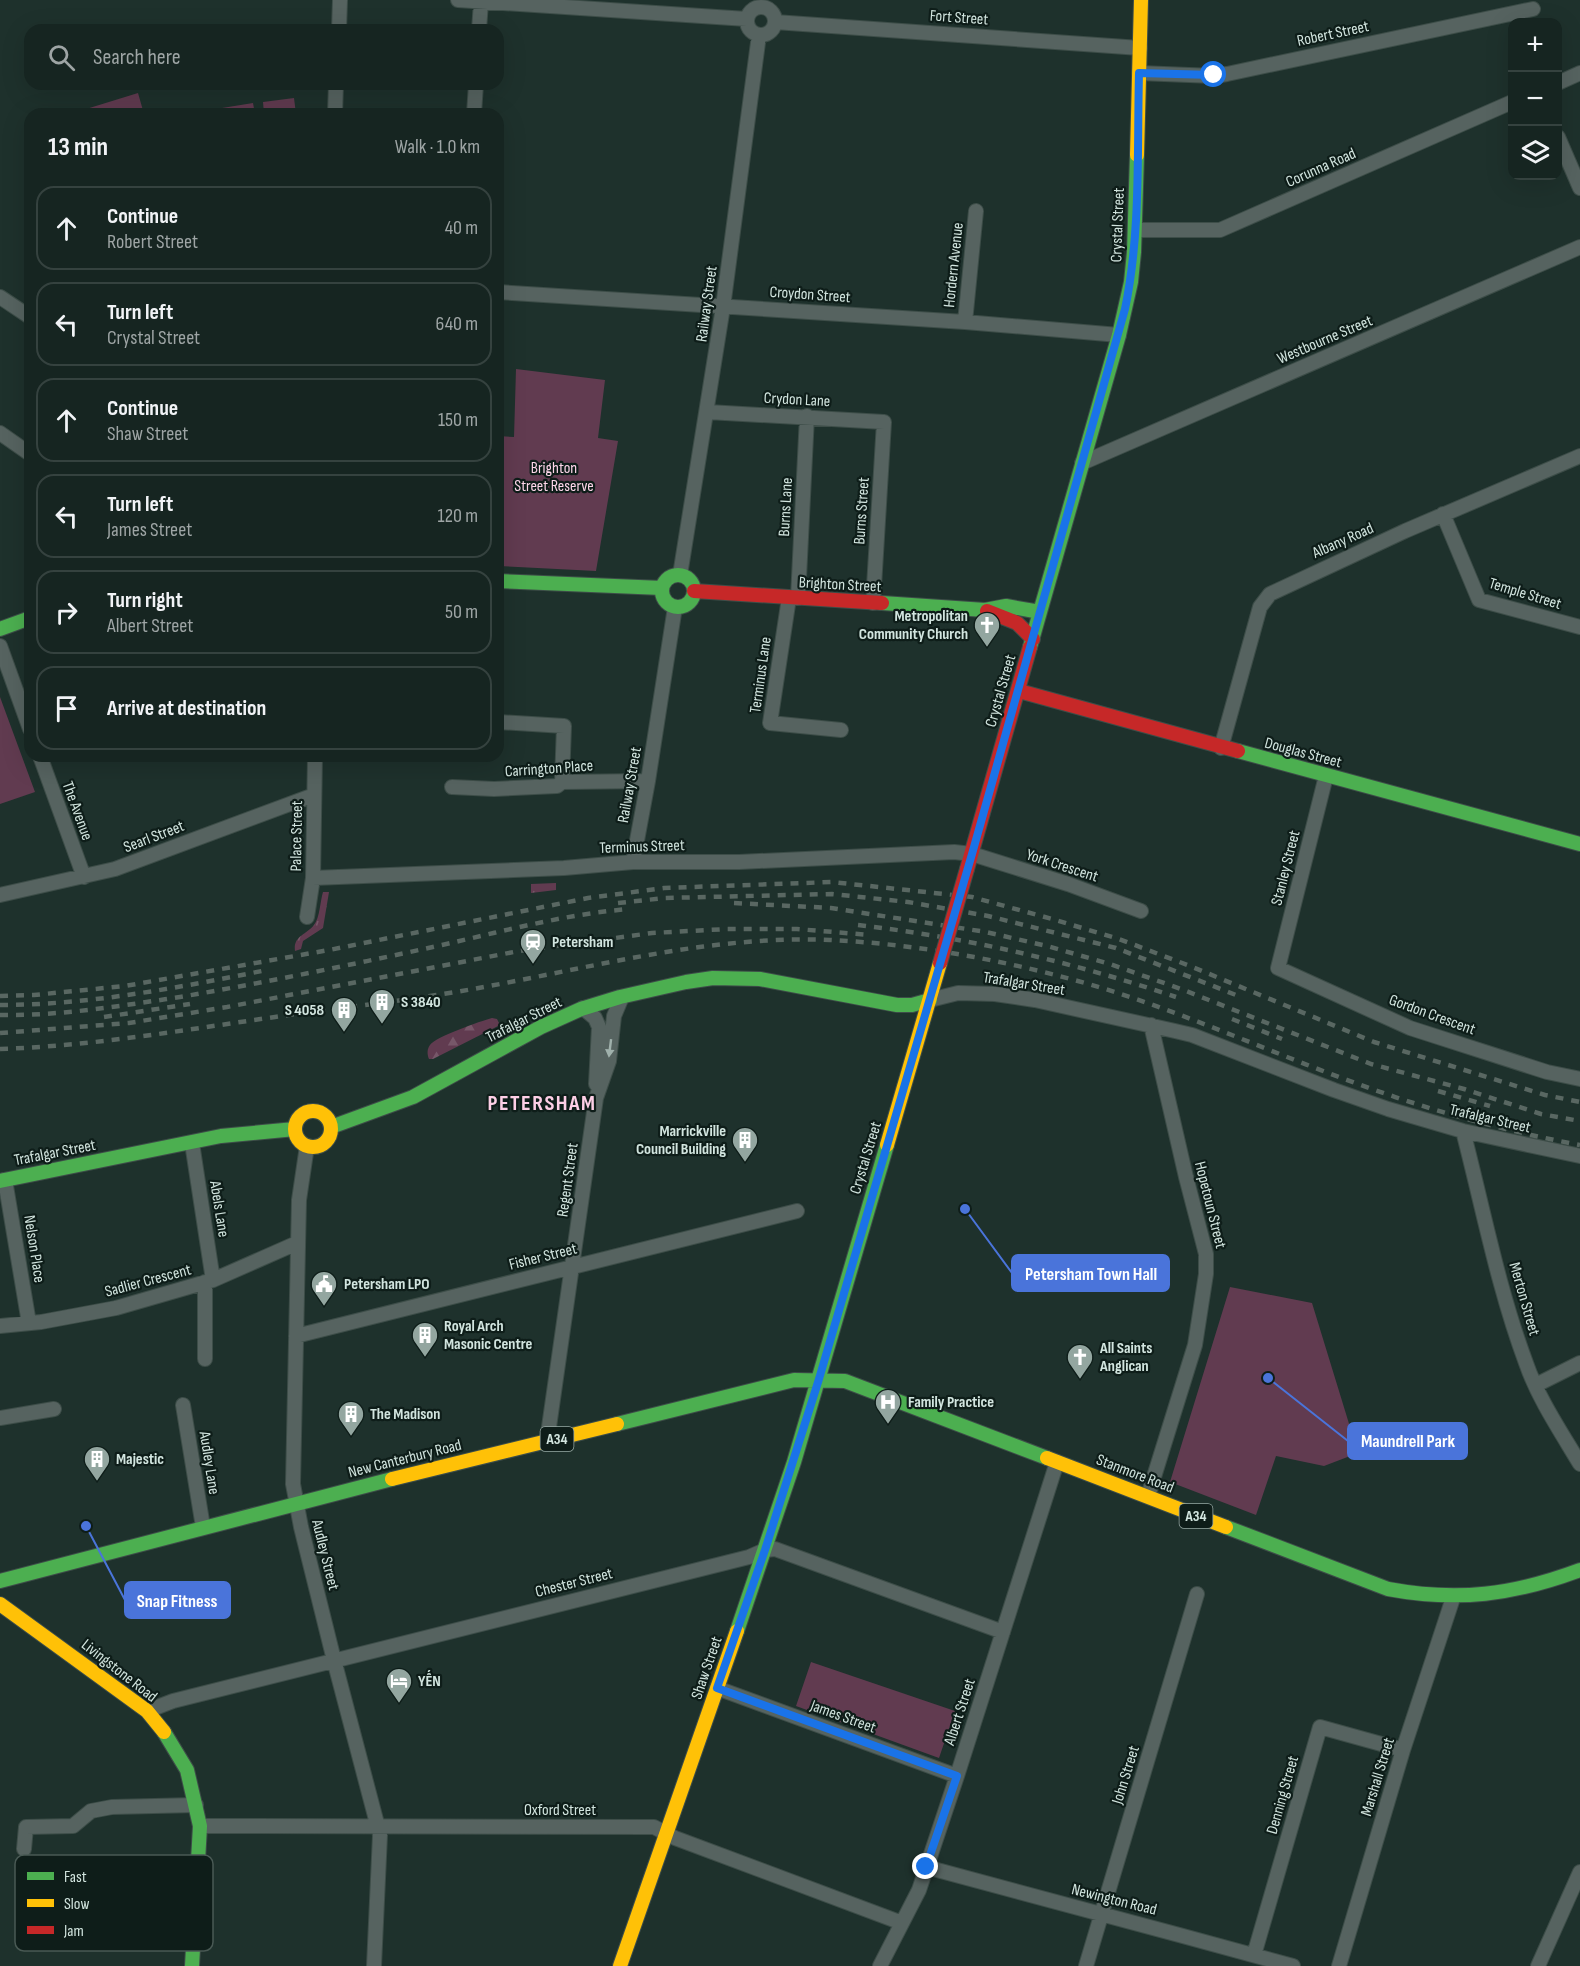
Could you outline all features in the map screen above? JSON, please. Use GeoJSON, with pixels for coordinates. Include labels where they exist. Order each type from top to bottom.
{"type":"FeatureCollection","features":[{"type":"Feature","properties":{"kind":"main road","name":"Crystal Street"},"geometry":{"type":"LineString","coordinates":[[819,1379],[968,869],[1119,335],[1131,282],[1135,230],[1141,0]]}},
{"type":"Feature","properties":{"kind":"main road"},"geometry":{"type":"LineString","coordinates":[[680,575],[691,582],[694,591],[688,603],[675,607],[663,598],[662,588],[670,577],[680,575]]}},
{"type":"Feature","properties":{"kind":"main road"},"geometry":{"type":"LineString","coordinates":[[504,581],[662,588]]}},
{"type":"Feature","properties":{"kind":"main road","name":"Brighton Street"},"geometry":{"type":"LineString","coordinates":[[694,591],[985,610],[1006,606],[1040,612]]}},
{"type":"Feature","properties":{"kind":"main road","name":"Brighton Street"},"geometry":{"type":"LineString","coordinates":[[985,610],[1017,623],[1033,639]]}},
{"type":"Feature","properties":{"kind":"main road"},"geometry":{"type":"LineString","coordinates":[[0,629],[24,620]]}},
{"type":"Feature","properties":{"kind":"main road","name":"Douglas Street"},"geometry":{"type":"LineString","coordinates":[[1018,691],[1580,844]]}},
{"type":"Feature","properties":{"kind":"main road","name":"Trafalgar Street"},"geometry":{"type":"LineString","coordinates":[[331,1128],[378,1112],[423,1092],[558,1019],[583,1008],[698,980],[725,977],[804,986],[897,1005],[912,1005],[930,1000]]}},
{"type":"Feature","properties":{"kind":"main road"},"geometry":{"type":"LineString","coordinates":[[312,1111],[318,1111],[327,1118],[331,1128],[326,1142],[317,1146],[307,1146],[298,1139],[295,1129],[298,1118],[312,1111]]}},
{"type":"Feature","properties":{"kind":"main road","name":"Trafalgar Street"},"geometry":{"type":"LineString","coordinates":[[3,1181],[192,1143],[260,1131],[295,1129]]}},
{"type":"Feature","properties":{"kind":"main road","name":"New Canterbury Road"},"geometry":{"type":"LineString","coordinates":[[0,1581],[296,1503],[794,1380],[819,1379]]}},
{"type":"Feature","properties":{"kind":"main road","name":"Stanmore Road"},"geometry":{"type":"LineString","coordinates":[[819,1379],[845,1381],[1388,1589],[1453,1598],[1515,1592],[1580,1570]]}},
{"type":"Feature","properties":{"kind":"main road","name":"Shaw Street"},"geometry":{"type":"LineString","coordinates":[[620,1966],[765,1550],[819,1379]]}},
{"type":"Feature","properties":{"kind":"main road","name":"Livingstone Road"},"geometry":{"type":"LineString","coordinates":[[0,1604],[147,1712],[170,1740],[187,1770],[196,1805],[200,1826],[198,1855]]}},
{"type":"Feature","properties":{"kind":"main road","name":"Livingstone Road"},"geometry":{"type":"LineString","coordinates":[[192,1966],[193,1951]]}},
{"type":"Feature","properties":{"kind":"street"},"geometry":{"type":"LineString","coordinates":[[339,24],[340,0]]}},
{"type":"Feature","properties":{"kind":"street"},"geometry":{"type":"LineString","coordinates":[[458,0],[747,19]]}},
{"type":"Feature","properties":{"kind":"street"},"geometry":{"type":"LineString","coordinates":[[479,24],[481,2]]}},
{"type":"Feature","properties":{"kind":"street"},"geometry":{"type":"LineString","coordinates":[[763,3],[773,14],[775,22],[772,31],[759,35],[751,31],[747,19],[754,8],[763,3]]}},
{"type":"Feature","properties":{"kind":"street","name":"Robert Street"},"geometry":{"type":"LineString","coordinates":[[1139,73],[1227,74],[1533,10]]}},
{"type":"Feature","properties":{"kind":"street","name":"Fort Street"},"geometry":{"type":"LineString","coordinates":[[775,22],[1140,48]]}},
{"type":"Feature","properties":{"kind":"street","name":"Railway Street"},"geometry":{"type":"LineString","coordinates":[[680,575],[708,412],[759,35]]}},
{"type":"Feature","properties":{"kind":"street"},"geometry":{"type":"LineString","coordinates":[[1562,81],[1580,73]]}},
{"type":"Feature","properties":{"kind":"street"},"geometry":{"type":"LineString","coordinates":[[335,108],[336,90]]}},
{"type":"Feature","properties":{"kind":"street"},"geometry":{"type":"LineString","coordinates":[[474,108],[476,90]]}},
{"type":"Feature","properties":{"kind":"street","name":"Corunna Road"},"geometry":{"type":"LineString","coordinates":[[1135,230],[1220,230],[1508,104]]}},
{"type":"Feature","properties":{"kind":"street"},"geometry":{"type":"LineString","coordinates":[[1562,148],[1580,188]]}},
{"type":"Feature","properties":{"kind":"street","name":"Hordern Avenue"},"geometry":{"type":"LineString","coordinates":[[965,322],[976,211]]}},
{"type":"Feature","properties":{"kind":"street","name":"Westbourne Street"},"geometry":{"type":"LineString","coordinates":[[1082,463],[1580,247]]}},
{"type":"Feature","properties":{"kind":"street","name":"Croydon Street"},"geometry":{"type":"LineString","coordinates":[[504,292],[965,322],[1119,335]]}},
{"type":"Feature","properties":{"kind":"street"},"geometry":{"type":"LineString","coordinates":[[0,297],[24,313]]}},
{"type":"Feature","properties":{"kind":"street","name":"Crydon Lane"},"geometry":{"type":"LineString","coordinates":[[708,412],[884,422]]}},
{"type":"Feature","properties":{"kind":"street","name":"Burns Lane"},"geometry":{"type":"LineString","coordinates":[[793,598],[807,416]]}},
{"type":"Feature","properties":{"kind":"street","name":"Burns Street"},"geometry":{"type":"LineString","coordinates":[[873,603],[884,422]]}},
{"type":"Feature","properties":{"kind":"street"},"geometry":{"type":"LineString","coordinates":[[0,434],[24,450]]}},
{"type":"Feature","properties":{"kind":"street","name":"Albany Road"},"geometry":{"type":"LineString","coordinates":[[1221,748],[1260,607],[1270,594],[1443,514],[1580,456]]}},
{"type":"Feature","properties":{"kind":"street","name":"Temple Street"},"geometry":{"type":"LineString","coordinates":[[1443,514],[1479,600],[1580,627]]}},
{"type":"Feature","properties":{"kind":"street","name":"Terminus Lane"},"geometry":{"type":"LineString","coordinates":[[793,598],[771,723],[841,730]]}},
{"type":"Feature","properties":{"kind":"street","name":"Railway Street"},"geometry":{"type":"LineString","coordinates":[[633,862],[675,607]]}},
{"type":"Feature","properties":{"kind":"street"},"geometry":{"type":"LineString","coordinates":[[0,646],[24,712]]}},
{"type":"Feature","properties":{"kind":"street"},"geometry":{"type":"LineString","coordinates":[[504,722],[564,726],[562,782]]}},
{"type":"Feature","properties":{"kind":"street","name":"The Avenue"},"geometry":{"type":"LineString","coordinates":[[42,762],[84,877]]}},
{"type":"Feature","properties":{"kind":"street","name":"Palace Street"},"geometry":{"type":"LineString","coordinates":[[307,917],[313,878],[315,762]]}},
{"type":"Feature","properties":{"kind":"street","name":"Stanley Street"},"geometry":{"type":"LineString","coordinates":[[1278,968],[1326,776]]}},
{"type":"Feature","properties":{"kind":"street","name":"Carrington Place"},"geometry":{"type":"LineString","coordinates":[[452,787],[494,789],[557,786],[562,782],[648,781]]}},
{"type":"Feature","properties":{"kind":"street","name":"Searl Street"},"geometry":{"type":"LineString","coordinates":[[0,895],[115,869],[314,795]]}},
{"type":"Feature","properties":{"kind":"street","name":"Terminus Street"},"geometry":{"type":"LineString","coordinates":[[313,878],[541,869],[633,862],[739,862],[879,857],[930,852],[972,854]]}},
{"type":"Feature","properties":{"kind":"street","name":"York Crescent"},"geometry":{"type":"LineString","coordinates":[[972,854],[1068,884],[1141,911]]}},
{"type":"Feature","properties":{"kind":"street","name":"Gordon Crescent"},"geometry":{"type":"LineString","coordinates":[[1278,968],[1410,1028],[1547,1072],[1580,1079]]}},
{"type":"Feature","properties":{"kind":"street","name":"Trafalgar Street"},"geometry":{"type":"LineString","coordinates":[[930,1000],[958,993],[985,993],[1035,1000],[1151,1025],[1192,1035],[1334,1090],[1463,1131],[1580,1156]]}},
{"type":"Feature","properties":{"kind":"street","name":"Regent Street"},"geometry":{"type":"LineString","coordinates":[[547,1442],[596,1098],[609,1061],[614,1016],[622,997]]}},
{"type":"Feature","properties":{"kind":"street"},"geometry":{"type":"LineString","coordinates":[[583,1008],[595,1018],[599,1027],[596,1098]]}},
{"type":"Feature","properties":{"kind":"street","name":"Hopetoun Street"},"geometry":{"type":"LineString","coordinates":[[1148,1496],[1195,1345],[1206,1274],[1206,1254],[1151,1025]]}},
{"type":"Feature","properties":{"kind":"street","name":"Merton Street"},"geometry":{"type":"LineString","coordinates":[[1463,1131],[1508,1308],[1526,1363],[1580,1464]]}},
{"type":"Feature","properties":{"kind":"street","name":"Abels Lane"},"geometry":{"type":"LineString","coordinates":[[192,1143],[209,1281],[205,1359]]}},
{"type":"Feature","properties":{"kind":"street","name":"Audley Street"},"geometry":{"type":"LineString","coordinates":[[307,1146],[299,1200],[297,1244],[293,1484],[334,1660],[380,1835],[374,1966]]}},
{"type":"Feature","properties":{"kind":"street","name":"Nelson Place"},"geometry":{"type":"LineString","coordinates":[[3,1181],[29,1323]]}},
{"type":"Feature","properties":{"kind":"street","name":"Fisher Street"},"geometry":{"type":"LineString","coordinates":[[296,1336],[798,1211]]}},
{"type":"Feature","properties":{"kind":"street","name":"Sadlier Crescent"},"geometry":{"type":"LineString","coordinates":[[0,1326],[116,1308],[209,1281],[297,1244]]}},
{"type":"Feature","properties":{"kind":"street"},"geometry":{"type":"LineString","coordinates":[[1536,1385],[1580,1363]]}},
{"type":"Feature","properties":{"kind":"street","name":"Audley Lane"},"geometry":{"type":"LineString","coordinates":[[183,1405],[203,1527]]}},
{"type":"Feature","properties":{"kind":"street"},"geometry":{"type":"LineString","coordinates":[[0,1418],[54,1409]]}},
{"type":"Feature","properties":{"kind":"street","name":"Albert Street"},"geometry":{"type":"LineString","coordinates":[[880,1966],[919,1890],[1057,1462]]}},
{"type":"Feature","properties":{"kind":"street"},"geometry":{"type":"LineString","coordinates":[[765,1550],[775,1549],[1003,1632]]}},
{"type":"Feature","properties":{"kind":"street","name":"Chester Street"},"geometry":{"type":"LineString","coordinates":[[147,1712],[173,1701],[749,1557],[765,1550]]}},
{"type":"Feature","properties":{"kind":"street","name":"John Street"},"geometry":{"type":"LineString","coordinates":[[1086,1966],[1197,1594]]}},
{"type":"Feature","properties":{"kind":"street","name":"Marshall Street"},"geometry":{"type":"LineString","coordinates":[[1340,1966],[1403,1750],[1453,1598]]}},
{"type":"Feature","properties":{"kind":"street","name":"James Street"},"geometry":{"type":"LineString","coordinates":[[717,1688],[957,1776]]}},
{"type":"Feature","properties":{"kind":"street","name":"Denning Street"},"geometry":{"type":"LineString","coordinates":[[1262,1960],[1320,1727],[1403,1750]]}},
{"type":"Feature","properties":{"kind":"street"},"geometry":{"type":"LineString","coordinates":[[24,1849],[26,1827],[73,1826],[91,1811],[112,1807],[196,1805]]}},
{"type":"Feature","properties":{"kind":"street","name":"Oxford Street"},"geometry":{"type":"LineString","coordinates":[[200,1826],[654,1827],[675,1838],[902,1923]]}},
{"type":"Feature","properties":{"kind":"street","name":"Newington Road"},"geometry":{"type":"LineString","coordinates":[[926,1867],[1262,1960],[1293,1966]]}},
{"type":"Feature","properties":{"kind":"street"},"geometry":{"type":"LineString","coordinates":[[1538,1966],[1580,1872]]}},
{"type":"Feature","properties":{"kind":"green space"},"geometry":{"type":"Polygon","coordinates":[[[138,93],[142,108],[89,108],[138,93]]]}},
{"type":"Feature","properties":{"kind":"green space"},"geometry":{"type":"Polygon","coordinates":[[[294,98],[295,108],[264,108],[263,102],[294,98]]]}},
{"type":"Feature","properties":{"kind":"green space"},"geometry":{"type":"Polygon","coordinates":[[[253,103],[254,108],[222,108],[253,103]]]}},
{"type":"Feature","properties":{"kind":"green space","name":"Brighton Street Reserve"},"geometry":{"type":"Polygon","coordinates":[[[516,369],[605,380],[598,438],[618,441],[596,571],[504,566],[504,436],[514,437],[516,369]]]}},
{"type":"Feature","properties":{"kind":"green space"},"geometry":{"type":"Polygon","coordinates":[[[0,697],[35,792],[0,804],[0,697]]]}},
{"type":"Feature","properties":{"kind":"green space"},"geometry":{"type":"Polygon","coordinates":[[[556,883],[556,890],[531,893],[531,884],[556,883]]]}},
{"type":"Feature","properties":{"kind":"green space"},"geometry":{"type":"Polygon","coordinates":[[[323,892],[329,892],[323,928],[303,941],[301,949],[295,951],[298,939],[316,922],[323,892]]]}},
{"type":"Feature","properties":{"kind":"green space"},"geometry":{"type":"Polygon","coordinates":[[[492,1018],[497,1019],[500,1025],[429,1059],[430,1045],[440,1038],[492,1018]]]}},
{"type":"Feature","properties":{"kind":"green space"},"geometry":{"type":"Polygon","coordinates":[[[1230,1287],[1312,1303],[1358,1453],[1324,1466],[1276,1456],[1256,1515],[1170,1482],[1230,1287]]]}},
{"type":"Feature","properties":{"kind":"green space"},"geometry":{"type":"Polygon","coordinates":[[[811,1662],[955,1711],[939,1758],[796,1706],[811,1662]]]}},
{"type":"Feature","properties":{"kind":"railway"},"geometry":{"type":"LineString","coordinates":[[0,996],[125,986],[329,950],[588,898],[664,888],[832,882],[972,897],[1052,919],[1119,939],[1190,966],[1374,1042],[1545,1095],[1580,1102]]}},
{"type":"Feature","properties":{"kind":"railway"},"geometry":{"type":"LineString","coordinates":[[618,903],[665,898],[832,894],[908,902],[988,916],[1116,948],[1236,995]]}},
{"type":"Feature","properties":{"kind":"railway"},"geometry":{"type":"LineString","coordinates":[[734,903],[831,908],[986,932],[1047,946],[1110,964],[1181,989],[1371,1064],[1464,1089],[1541,1114],[1580,1121]]}},
{"type":"Feature","properties":{"kind":"railway"},"geometry":{"type":"LineString","coordinates":[[0,1015],[68,1012],[180,997],[344,966],[558,919],[629,909]]}},
{"type":"Feature","properties":{"kind":"railway"},"geometry":{"type":"LineString","coordinates":[[858,925],[899,930],[1018,952],[1097,972],[1176,997]]}},
{"type":"Feature","properties":{"kind":"railway"},"geometry":{"type":"LineString","coordinates":[[0,1033],[129,1023],[227,1007],[519,951],[652,933],[727,929],[797,929],[870,935]]}},
{"type":"Feature","properties":{"kind":"railway"},"geometry":{"type":"LineString","coordinates":[[0,1049],[104,1041],[432,996],[699,947],[786,940],[864,942],[932,950],[1002,962],[1102,988],[1167,1010],[1329,1073],[1442,1112],[1496,1127],[1580,1145]]}},
{"type":"Feature","properties":{"kind":"railway"},"geometry":{"type":"LineString","coordinates":[[0,1005],[99,999],[262,971]]}},
{"type":"Feature","properties":{"kind":"railway"},"geometry":{"type":"LineString","coordinates":[[104,1017],[190,1004]]}},
{"type":"Feature","properties":{"kind":"railway"},"geometry":{"type":"LineString","coordinates":[[1232,1019],[1282,1039]]}},
{"type":"Feature","properties":{"kind":"railway"},"geometry":{"type":"LineString","coordinates":[[1438,1091],[1490,1106]]}},
{"type":"Feature","properties":{"kind":"traffic: fast"},"geometry":{"type":"LineString","coordinates":[[1030,647],[1119,335],[1131,282],[1137,155]]}},
{"type":"Feature","properties":{"kind":"traffic: fast"},"geometry":{"type":"LineString","coordinates":[[678,575],[689,580],[694,591],[689,602],[678,607],[667,602],[662,591],[667,580],[678,575]]}},
{"type":"Feature","properties":{"kind":"traffic: fast"},"geometry":{"type":"LineString","coordinates":[[504,581],[662,588]]}},
{"type":"Feature","properties":{"kind":"traffic: fast"},"geometry":{"type":"LineString","coordinates":[[882,603],[985,610],[1006,606],[1040,612]]}},
{"type":"Feature","properties":{"kind":"traffic: fast"},"geometry":{"type":"LineString","coordinates":[[0,629],[24,620]]}},
{"type":"Feature","properties":{"kind":"traffic: fast"},"geometry":{"type":"LineString","coordinates":[[1238,751],[1580,844]]}},
{"type":"Feature","properties":{"kind":"traffic: fast"},"geometry":{"type":"LineString","coordinates":[[331,1127],[413,1097],[541,1027],[581,1009],[620,997],[686,982],[713,978],[760,979],[897,1005],[912,1005],[930,1000]]}},
{"type":"Feature","properties":{"kind":"traffic: fast"},"geometry":{"type":"LineString","coordinates":[[0,1181],[221,1136],[295,1129]]}},
{"type":"Feature","properties":{"kind":"traffic: fast"},"geometry":{"type":"LineString","coordinates":[[737,1631],[794,1462],[887,1145]]}},
{"type":"Feature","properties":{"kind":"traffic: fast"},"geometry":{"type":"LineString","coordinates":[[617,1424],[794,1380],[845,1381],[1047,1458]]}},
{"type":"Feature","properties":{"kind":"traffic: fast"},"geometry":{"type":"LineString","coordinates":[[0,1581],[392,1479]]}},
{"type":"Feature","properties":{"kind":"traffic: fast"},"geometry":{"type":"LineString","coordinates":[[1226,1527],[1388,1589],[1414,1593],[1485,1594],[1532,1585],[1580,1570]]}},
{"type":"Feature","properties":{"kind":"traffic: fast"},"geometry":{"type":"LineString","coordinates":[[164,1732],[187,1770],[200,1826],[198,1855]]}},
{"type":"Feature","properties":{"kind":"traffic: fast"},"geometry":{"type":"LineString","coordinates":[[192,1966],[193,1951]]}},
{"type":"Feature","properties":{"kind":"traffic: slow"},"geometry":{"type":"LineString","coordinates":[[1137,155],[1141,0]]}},
{"type":"Feature","properties":{"kind":"traffic: slow"},"geometry":{"type":"LineString","coordinates":[[887,1145],[940,963]]}},
{"type":"Feature","properties":{"kind":"traffic: slow"},"geometry":{"type":"LineString","coordinates":[[313,1111],[326,1116],[331,1129],[326,1142],[313,1147],[300,1142],[295,1129],[300,1116],[313,1111]]}},
{"type":"Feature","properties":{"kind":"traffic: slow"},"geometry":{"type":"LineString","coordinates":[[392,1479],[617,1424]]}},
{"type":"Feature","properties":{"kind":"traffic: slow"},"geometry":{"type":"LineString","coordinates":[[1047,1458],[1226,1527]]}},
{"type":"Feature","properties":{"kind":"traffic: slow"},"geometry":{"type":"LineString","coordinates":[[0,1604],[147,1711],[164,1732]]}},
{"type":"Feature","properties":{"kind":"traffic: slow"},"geometry":{"type":"LineString","coordinates":[[620,1966],[737,1631]]}},
{"type":"Feature","properties":{"kind":"traffic: jam"},"geometry":{"type":"LineString","coordinates":[[694,591],[882,603]]}},
{"type":"Feature","properties":{"kind":"traffic: jam"},"geometry":{"type":"LineString","coordinates":[[987,611],[1017,623],[1033,639]]}},
{"type":"Feature","properties":{"kind":"traffic: jam"},"geometry":{"type":"LineString","coordinates":[[967,869],[1030,647]]}},
{"type":"Feature","properties":{"kind":"traffic: jam"},"geometry":{"type":"LineString","coordinates":[[1019,691],[1238,751]]}},
{"type":"Feature","properties":{"kind":"traffic: jam"},"geometry":{"type":"LineString","coordinates":[[940,963],[967,869]]}},
{"type":"Feature","properties":{"kind":"place","name":"Metropolitan Community Church"},"geometry":{"type":"Point","coordinates":[987,648]}},
{"type":"Feature","properties":{"kind":"place","name":"Petersham"},"geometry":{"type":"Point","coordinates":[533,965]}},
{"type":"Feature","properties":{"kind":"place","name":"S 3840"},"geometry":{"type":"Point","coordinates":[382,1025]}},
{"type":"Feature","properties":{"kind":"place","name":"S 4058"},"geometry":{"type":"Point","coordinates":[344,1033]}},
{"type":"Feature","properties":{"kind":"place","name":"Marrickville Council Building"},"geometry":{"type":"Point","coordinates":[745,1163]}},
{"type":"Feature","properties":{"kind":"place","name":"Petersham Town Hall"},"geometry":{"type":"Point","coordinates":[965,1209]}},
{"type":"Feature","properties":{"kind":"place","name":"Petersham LPO"},"geometry":{"type":"Point","coordinates":[324,1307]}},
{"type":"Feature","properties":{"kind":"place","name":"Royal Arch Masonic Centre"},"geometry":{"type":"Point","coordinates":[425,1358]}},
{"type":"Feature","properties":{"kind":"place","name":"Maundrell Park"},"geometry":{"type":"Point","coordinates":[1268,1378]}},
{"type":"Feature","properties":{"kind":"place","name":"All Saints Anglican"},"geometry":{"type":"Point","coordinates":[1080,1380]}},
{"type":"Feature","properties":{"kind":"place","name":"Family Practice"},"geometry":{"type":"Point","coordinates":[888,1425]}},
{"type":"Feature","properties":{"kind":"place","name":"The Madison"},"geometry":{"type":"Point","coordinates":[351,1437]}},
{"type":"Feature","properties":{"kind":"place","name":"Majestic"},"geometry":{"type":"Point","coordinates":[97,1482]}},
{"type":"Feature","properties":{"kind":"place","name":"Snap Fitness"},"geometry":{"type":"Point","coordinates":[86,1526]}},
{"type":"Feature","properties":{"kind":"place","name":"YẾN"},"geometry":{"type":"Point","coordinates":[399,1704]}},
{"type":"Feature","properties":{"kind":"district","name":"PETERSHAM"},"geometry":{"type":"Point","coordinates":[542,1103]}},
{"type":"Feature","properties":{"kind":"route"},"geometry":{"type":"LineString","coordinates":[[926,1867],[957,1776],[717,1688],[765,1550],[819,1379],[920,1036],[1125,309],[1134,252],[1139,73],[1214,75]]}}]}
